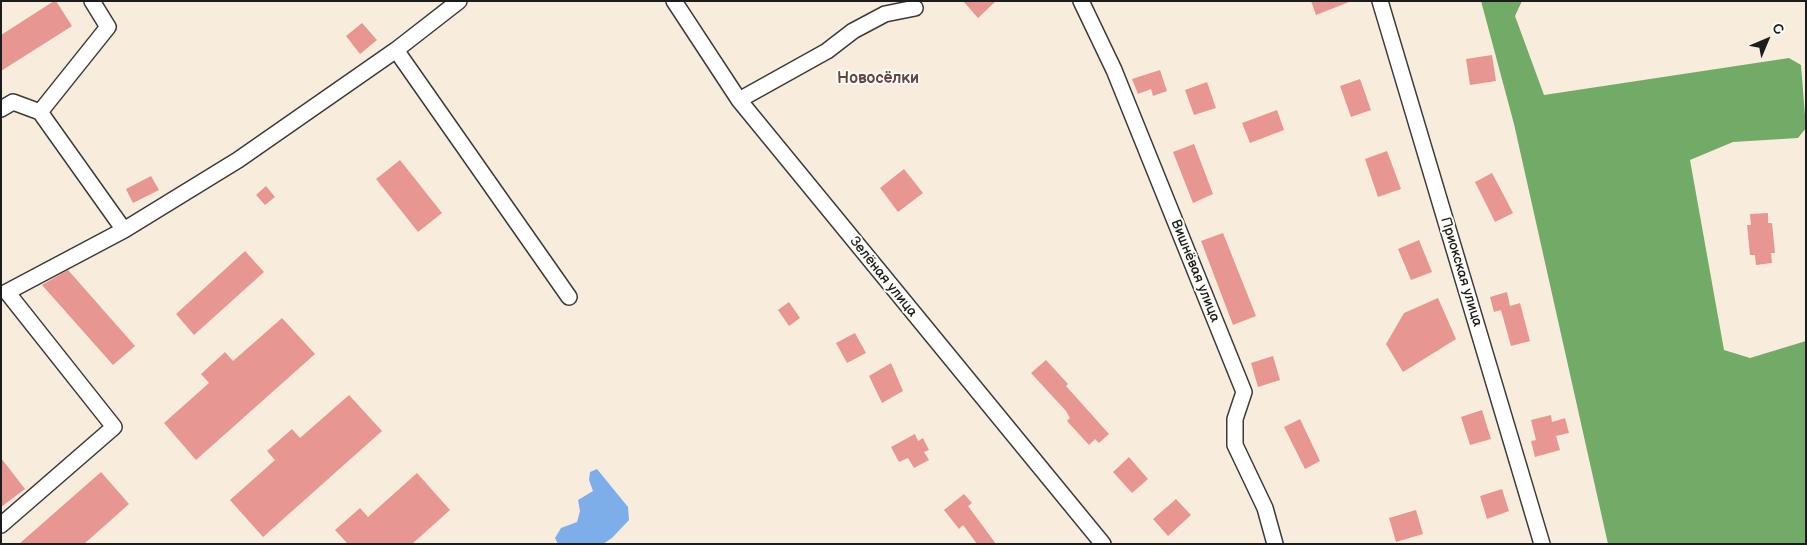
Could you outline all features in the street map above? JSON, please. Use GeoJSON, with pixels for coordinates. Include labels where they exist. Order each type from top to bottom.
{"type":"FeatureCollection","features":[{"type":"Feature","properties":{"kind":"street"},"geometry":{"type":"LineString","coordinates":[[40,112],[108,27],[92,1]]}},
{"type":"Feature","properties":{"kind":"street"},"geometry":{"type":"LineString","coordinates":[[1,525],[114,427],[7,292],[124,230],[238,160],[396,50],[459,1]]}},
{"type":"Feature","properties":{"kind":"street","name":"Зелёная улица"},"geometry":{"type":"LineString","coordinates":[[674,1],[739,100],[1103,544]]}},
{"type":"Feature","properties":{"kind":"street","name":"Вишнёвая улица"},"geometry":{"type":"LineString","coordinates":[[1081,1],[1114,70],[1244,392],[1235,419],[1235,445],[1265,508],[1275,544]]}},
{"type":"Feature","properties":{"kind":"street","name":"Приокская улица"},"geometry":{"type":"LineString","coordinates":[[1380,1],[1542,544]]}},
{"type":"Feature","properties":{"kind":"street"},"geometry":{"type":"LineString","coordinates":[[739,100],[827,51],[853,31],[885,14],[916,8]]}},
{"type":"Feature","properties":{"kind":"street"},"geometry":{"type":"LineString","coordinates":[[396,50],[569,297]]}},
{"type":"Feature","properties":{"kind":"street"},"geometry":{"type":"LineString","coordinates":[[1,109],[13,102],[40,112],[124,230]]}},
{"type":"Feature","properties":{"kind":"green space"},"geometry":{"type":"Polygon","coordinates":[[[1481,1],[1522,1],[1515,16],[1544,95],[1789,58],[1801,65],[1806,128],[1798,138],[1733,142],[1690,160],[1724,350],[1750,358],[1806,341],[1806,544],[1608,544],[1514,124],[1481,1]]]}},
{"type":"Feature","properties":{"kind":"water"},"geometry":{"type":"Polygon","coordinates":[[[597,469],[628,507],[629,520],[612,538],[603,544],[558,544],[555,538],[561,528],[577,522],[580,511],[578,500],[593,491],[589,480],[590,472],[597,469]]]}},
{"type":"Feature","properties":{"kind":"building"},"geometry":{"type":"Polygon","coordinates":[[[56,1],[72,26],[1,71],[1,35],[56,1]]]}},
{"type":"Feature","properties":{"kind":"building"},"geometry":{"type":"Polygon","coordinates":[[[963,1],[996,1],[978,18],[963,1]]]}},
{"type":"Feature","properties":{"kind":"building"},"geometry":{"type":"Polygon","coordinates":[[[1311,1],[1348,1],[1349,2],[1316,15],[1311,1]]]}},
{"type":"Feature","properties":{"kind":"building"},"geometry":{"type":"Polygon","coordinates":[[[362,23],[377,40],[360,54],[346,36],[362,23]]]}},
{"type":"Feature","properties":{"kind":"building"},"geometry":{"type":"Polygon","coordinates":[[[1492,55],[1496,81],[1470,85],[1466,59],[1492,55]]]}},
{"type":"Feature","properties":{"kind":"building"},"geometry":{"type":"Polygon","coordinates":[[[1160,70],[1167,91],[1153,96],[1151,89],[1138,94],[1132,79],[1160,70]]]}},
{"type":"Feature","properties":{"kind":"building"},"geometry":{"type":"Polygon","coordinates":[[[1360,79],[1371,110],[1351,117],[1340,86],[1360,79]]]}},
{"type":"Feature","properties":{"kind":"building"},"geometry":{"type":"Polygon","coordinates":[[[1207,82],[1216,108],[1194,115],[1185,90],[1207,82]]]}},
{"type":"Feature","properties":{"kind":"building"},"geometry":{"type":"Polygon","coordinates":[[[1277,110],[1284,130],[1250,143],[1242,123],[1277,110]]]}},
{"type":"Feature","properties":{"kind":"building"},"geometry":{"type":"Polygon","coordinates":[[[1194,144],[1213,194],[1193,203],[1173,152],[1194,144]]]}},
{"type":"Feature","properties":{"kind":"building"},"geometry":{"type":"Polygon","coordinates":[[[1387,151],[1401,189],[1378,197],[1365,159],[1387,151]]]}},
{"type":"Feature","properties":{"kind":"building"},"geometry":{"type":"Polygon","coordinates":[[[400,160],[442,213],[418,232],[376,179],[400,160]]]}},
{"type":"Feature","properties":{"kind":"building"},"geometry":{"type":"Polygon","coordinates":[[[904,169],[923,193],[898,212],[880,188],[904,169]]]}},
{"type":"Feature","properties":{"kind":"building"},"geometry":{"type":"Polygon","coordinates":[[[1492,173],[1513,213],[1495,222],[1475,182],[1492,173]]]}},
{"type":"Feature","properties":{"kind":"building"},"geometry":{"type":"Polygon","coordinates":[[[151,176],[159,190],[133,203],[126,189],[151,176]]]}},
{"type":"Feature","properties":{"kind":"building"},"geometry":{"type":"Polygon","coordinates":[[[266,186],[275,197],[265,205],[256,195],[266,186]]]}},
{"type":"Feature","properties":{"kind":"building"},"geometry":{"type":"Polygon","coordinates":[[[1768,213],[1768,223],[1772,223],[1775,253],[1771,253],[1772,263],[1756,265],[1755,255],[1750,255],[1747,225],[1751,225],[1750,214],[1768,213]]]}},
{"type":"Feature","properties":{"kind":"building"},"geometry":{"type":"Polygon","coordinates":[[[1223,233],[1256,316],[1233,325],[1201,241],[1223,233]]]}},
{"type":"Feature","properties":{"kind":"building"},"geometry":{"type":"Polygon","coordinates":[[[1419,240],[1432,272],[1411,280],[1398,249],[1419,240]]]}},
{"type":"Feature","properties":{"kind":"building"},"geometry":{"type":"Polygon","coordinates":[[[245,251],[264,272],[194,335],[176,314],[245,251]]]}},
{"type":"Feature","properties":{"kind":"building"},"geometry":{"type":"Polygon","coordinates":[[[68,270],[135,346],[113,365],[42,285],[68,270]]]}},
{"type":"Feature","properties":{"kind":"building"},"geometry":{"type":"Polygon","coordinates":[[[1507,292],[1510,306],[1520,303],[1530,341],[1511,346],[1501,310],[1494,312],[1490,297],[1507,292]]]}},
{"type":"Feature","properties":{"kind":"building"},"geometry":{"type":"Polygon","coordinates":[[[1438,298],[1456,339],[1403,372],[1386,344],[1404,313],[1438,298]]]}},
{"type":"Feature","properties":{"kind":"building"},"geometry":{"type":"Polygon","coordinates":[[[789,302],[800,318],[789,326],[778,310],[789,302]]]}},
{"type":"Feature","properties":{"kind":"building"},"geometry":{"type":"Polygon","coordinates":[[[282,318],[315,354],[196,460],[164,423],[209,383],[201,374],[225,352],[233,361],[282,318]]]}},
{"type":"Feature","properties":{"kind":"building"},"geometry":{"type":"Polygon","coordinates":[[[855,333],[866,353],[847,363],[836,343],[855,333]]]}},
{"type":"Feature","properties":{"kind":"building"},"geometry":{"type":"Polygon","coordinates":[[[1273,356],[1280,380],[1258,387],[1251,363],[1273,356]]]}},
{"type":"Feature","properties":{"kind":"building"},"geometry":{"type":"Polygon","coordinates":[[[1046,360],[1068,384],[1066,386],[1109,434],[1099,443],[1095,439],[1089,445],[1067,421],[1070,418],[1066,411],[1031,373],[1046,360]]]}},
{"type":"Feature","properties":{"kind":"building"},"geometry":{"type":"Polygon","coordinates":[[[891,363],[903,391],[882,403],[869,376],[891,363]]]}},
{"type":"Feature","properties":{"kind":"building"},"geometry":{"type":"Polygon","coordinates":[[[349,395],[382,431],[263,537],[230,500],[275,460],[267,451],[292,429],[300,438],[349,395]]]}},
{"type":"Feature","properties":{"kind":"building"},"geometry":{"type":"Polygon","coordinates":[[[1482,410],[1491,439],[1470,445],[1461,417],[1482,410]]]}},
{"type":"Feature","properties":{"kind":"building"},"geometry":{"type":"Polygon","coordinates":[[[1551,415],[1552,422],[1565,418],[1569,433],[1556,436],[1560,450],[1535,457],[1531,441],[1536,440],[1531,420],[1551,415]]]}},
{"type":"Feature","properties":{"kind":"building"},"geometry":{"type":"Polygon","coordinates":[[[1300,419],[1320,461],[1305,469],[1284,427],[1300,419]]]}},
{"type":"Feature","properties":{"kind":"building"},"geometry":{"type":"Polygon","coordinates":[[[915,434],[918,441],[923,438],[929,450],[924,452],[929,460],[914,468],[908,458],[899,462],[891,447],[915,434]]]}},
{"type":"Feature","properties":{"kind":"building"},"geometry":{"type":"Polygon","coordinates":[[[1129,457],[1148,479],[1132,493],[1113,472],[1129,457]]]}},
{"type":"Feature","properties":{"kind":"building"},"geometry":{"type":"Polygon","coordinates":[[[1,458],[25,489],[1,507],[1,458]]]}},
{"type":"Feature","properties":{"kind":"building"},"geometry":{"type":"Polygon","coordinates":[[[101,472],[129,504],[84,544],[19,544],[101,472]]]}},
{"type":"Feature","properties":{"kind":"building"},"geometry":{"type":"Polygon","coordinates":[[[417,473],[450,510],[412,544],[348,544],[335,530],[360,508],[368,517],[417,473]]]}},
{"type":"Feature","properties":{"kind":"building"},"geometry":{"type":"Polygon","coordinates":[[[1502,489],[1509,511],[1487,519],[1480,496],[1502,489]]]}},
{"type":"Feature","properties":{"kind":"building"},"geometry":{"type":"Polygon","coordinates":[[[964,494],[972,503],[968,506],[996,544],[977,544],[963,525],[959,529],[944,510],[964,494]]]}},
{"type":"Feature","properties":{"kind":"building"},"geometry":{"type":"Polygon","coordinates":[[[1176,499],[1191,515],[1168,536],[1153,519],[1176,499]]]}},
{"type":"Feature","properties":{"kind":"building"},"geometry":{"type":"Polygon","coordinates":[[[1416,510],[1423,534],[1396,542],[1389,518],[1416,510]]]}},
{"type":"Feature","properties":{"kind":"district","name":"Новосёлки"},"geometry":{"type":"Point","coordinates":[878,79]}}]}
